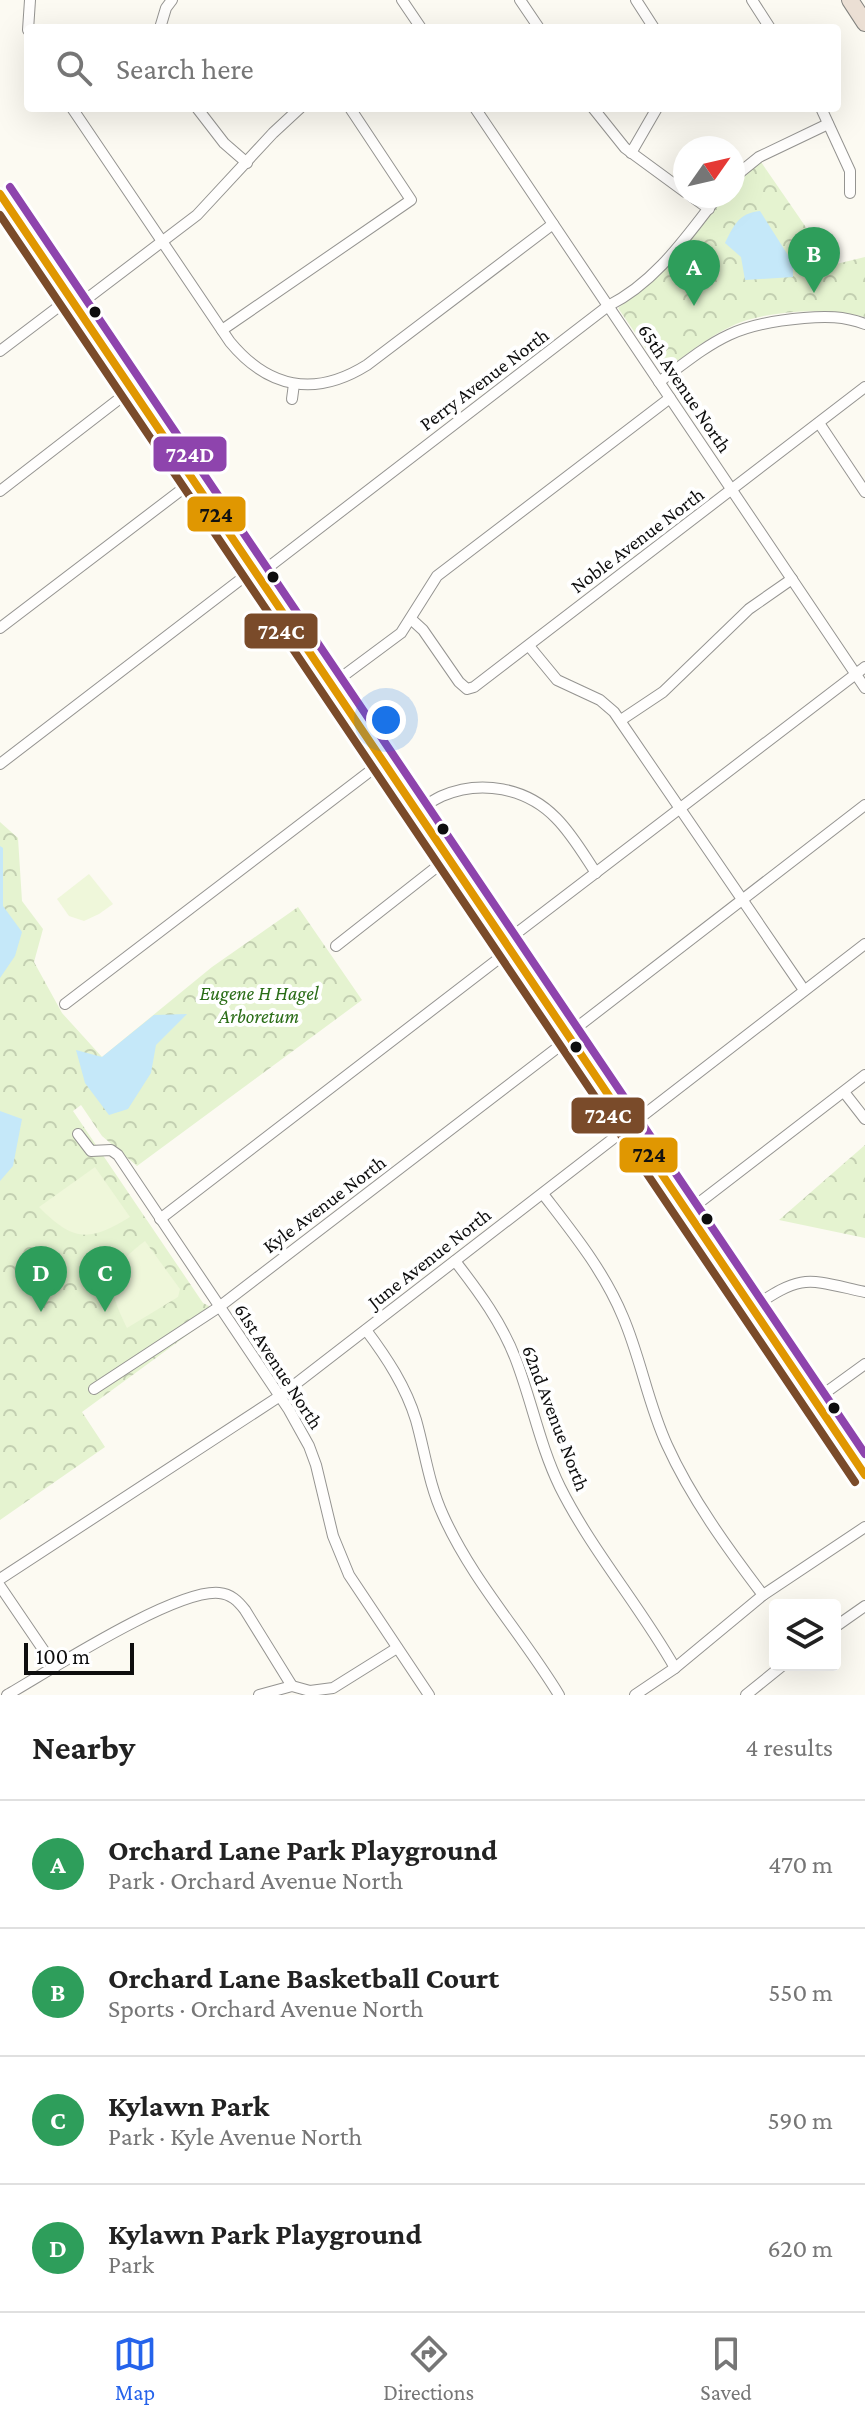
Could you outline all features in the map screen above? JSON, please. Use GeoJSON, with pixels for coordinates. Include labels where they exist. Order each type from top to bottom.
{"type":"FeatureCollection","features":[{"type":"Feature","properties":{"kind":"highway"},"geometry":{"type":"LineString","coordinates":[[850,0],[865,23]]}},
{"type":"Feature","properties":{"kind":"street"},"geometry":{"type":"LineString","coordinates":[[28,24],[30,0]]}},
{"type":"Feature","properties":{"kind":"street"},"geometry":{"type":"LineString","coordinates":[[160,24],[172,0]]}},
{"type":"Feature","properties":{"kind":"street"},"geometry":{"type":"LineString","coordinates":[[402,0],[418,24]]}},
{"type":"Feature","properties":{"kind":"street"},"geometry":{"type":"LineString","coordinates":[[520,0],[536,24]]}},
{"type":"Feature","properties":{"kind":"street"},"geometry":{"type":"LineString","coordinates":[[636,0],[651,24]]}},
{"type":"Feature","properties":{"kind":"street"},"geometry":{"type":"LineString","coordinates":[[752,0],[767,24]]}},
{"type":"Feature","properties":{"kind":"street"},"geometry":{"type":"LineString","coordinates":[[75,112],[222,330],[252,365],[265,374],[294,384],[340,380],[367,365],[553,224]]}},
{"type":"Feature","properties":{"kind":"street"},"geometry":{"type":"LineString","coordinates":[[200,112],[224,143],[247,163]]}},
{"type":"Feature","properties":{"kind":"street"},"geometry":{"type":"LineString","coordinates":[[0,351],[163,242],[197,215],[296,112]]}},
{"type":"Feature","properties":{"kind":"street"},"geometry":{"type":"LineString","coordinates":[[222,330],[411,200],[353,112]]}},
{"type":"Feature","properties":{"kind":"street","name":"65th Avenue North"},"geometry":{"type":"LineString","coordinates":[[478,112],[792,579],[860,670],[865,688]]}},
{"type":"Feature","properties":{"kind":"street"},"geometry":{"type":"LineString","coordinates":[[596,112],[613,136],[631,153],[673,183]]}},
{"type":"Feature","properties":{"kind":"street"},"geometry":{"type":"LineString","coordinates":[[631,153],[655,112]]}},
{"type":"Feature","properties":{"kind":"street"},"geometry":{"type":"LineString","coordinates":[[823,112],[850,171],[850,193]]}},
{"type":"Feature","properties":{"kind":"street"},"geometry":{"type":"LineString","coordinates":[[745,168],[759,157],[828,124]]}},
{"type":"Feature","properties":{"kind":"street"},"geometry":{"type":"LineString","coordinates":[[0,194],[865,1475]]}},
{"type":"Feature","properties":{"kind":"street","name":"Perry Avenue North"},"geometry":{"type":"LineString","coordinates":[[0,764],[641,284],[663,265],[709,209]]}},
{"type":"Feature","properties":{"kind":"street"},"geometry":{"type":"LineString","coordinates":[[659,382],[721,337],[756,323],[836,316],[865,324]]}},
{"type":"Feature","properties":{"kind":"street"},"geometry":{"type":"LineString","coordinates":[[292,399],[294,384]]}},
{"type":"Feature","properties":{"kind":"street","name":"Noble Avenue North"},"geometry":{"type":"LineString","coordinates":[[411,619],[423,630],[459,682],[467,689],[474,687],[865,387]]}},
{"type":"Feature","properties":{"kind":"street"},"geometry":{"type":"LineString","coordinates":[[0,491],[132,389]]}},
{"type":"Feature","properties":{"kind":"street"},"geometry":{"type":"LineString","coordinates":[[331,685],[391,643],[411,619],[437,576],[670,398]]}},
{"type":"Feature","properties":{"kind":"street"},"geometry":{"type":"LineString","coordinates":[[819,423],[865,492]]}},
{"type":"Feature","properties":{"kind":"street"},"geometry":{"type":"LineString","coordinates":[[0,628],[193,481]]}},
{"type":"Feature","properties":{"kind":"street"},"geometry":{"type":"LineString","coordinates":[[621,720],[663,692],[749,609],[792,579]]}},
{"type":"Feature","properties":{"kind":"street"},"geometry":{"type":"LineString","coordinates":[[529,646],[557,680],[600,700],[621,720],[804,990]]}},
{"type":"Feature","properties":{"kind":"street"},"geometry":{"type":"LineString","coordinates":[[160,1219],[680,807],[860,670]]}},
{"type":"Feature","properties":{"kind":"street"},"geometry":{"type":"LineString","coordinates":[[65,1004],[382,762]]}},
{"type":"Feature","properties":{"kind":"street"},"geometry":{"type":"LineString","coordinates":[[415,811],[442,796],[459,791],[495,788],[512,791],[545,807],[596,873]]}},
{"type":"Feature","properties":{"kind":"street","name":"Kyle Avenue North"},"geometry":{"type":"LineString","coordinates":[[94,1389],[219,1307],[865,805]]}},
{"type":"Feature","properties":{"kind":"street"},"geometry":{"type":"LineString","coordinates":[[336,946],[448,858]]}},
{"type":"Feature","properties":{"kind":"street","name":"June Avenue North"},"geometry":{"type":"LineString","coordinates":[[0,1579],[280,1396],[865,944]]}},
{"type":"Feature","properties":{"kind":"street"},"geometry":{"type":"LineString","coordinates":[[687,1212],[865,1075]]}},
{"type":"Feature","properties":{"kind":"street"},"geometry":{"type":"LineString","coordinates":[[844,1092],[865,1119]]}},
{"type":"Feature","properties":{"kind":"street","name":"61st Avenue North"},"geometry":{"type":"LineString","coordinates":[[78,1134],[91,1151],[111,1150],[118,1155],[280,1396],[309,1446],[333,1536],[349,1575],[429,1695]]}},
{"type":"Feature","properties":{"kind":"street"},"geometry":{"type":"LineString","coordinates":[[543,1194],[612,1292],[624,1318],[667,1446],[703,1508],[763,1595]]}},
{"type":"Feature","properties":{"kind":"street","name":"62nd Avenue North"},"geometry":{"type":"LineString","coordinates":[[455,1261],[492,1311],[504,1334],[546,1453],[574,1514],[675,1668]]}},
{"type":"Feature","properties":{"kind":"street"},"geometry":{"type":"LineString","coordinates":[[752,1308],[788,1284],[799,1281],[820,1282],[865,1292]]}},
{"type":"Feature","properties":{"kind":"street"},"geometry":{"type":"LineString","coordinates":[[366,1330],[392,1366],[405,1391],[415,1417],[433,1489],[453,1535],[559,1695]]}},
{"type":"Feature","properties":{"kind":"street"},"geometry":{"type":"LineString","coordinates":[[814,1401],[865,1364]]}},
{"type":"Feature","properties":{"kind":"street"},"geometry":{"type":"LineString","coordinates":[[635,1695],[675,1668],[763,1595],[865,1527]]}},
{"type":"Feature","properties":{"kind":"street"},"geometry":{"type":"LineString","coordinates":[[0,1586],[55,1667]]}},
{"type":"Feature","properties":{"kind":"street"},"geometry":{"type":"LineString","coordinates":[[7,1695],[150,1614],[228,1590],[245,1610],[292,1686]]}},
{"type":"Feature","properties":{"kind":"street"},"geometry":{"type":"LineString","coordinates":[[841,1623],[865,1606]]}},
{"type":"Feature","properties":{"kind":"street"},"geometry":{"type":"LineString","coordinates":[[259,1695],[292,1686],[310,1691],[333,1688],[397,1648]]}},
{"type":"Feature","properties":{"kind":"street"},"geometry":{"type":"LineString","coordinates":[[746,1695],[776,1671]]}},
{"type":"Feature","properties":{"kind":"green space"},"geometry":{"type":"Polygon","coordinates":[[[761,162],[832,265],[865,257],[865,317],[806,311],[747,320],[713,336],[662,372],[618,308],[667,268],[714,208],[745,208],[745,175],[761,162]]]}},
{"type":"Feature","properties":{"kind":"green space","name":"Eugene H Hagel Arboretum"},"geometry":{"type":"Polygon","coordinates":[[[0,822],[18,838],[22,901],[43,929],[34,962],[62,1013],[102,1057],[212,967],[298,907],[362,1000],[137,1166],[102,1136],[81,1105],[73,1111],[203,1303],[209,1306],[212,1317],[82,1412],[105,1447],[0,1520],[0,822]]]}},
{"type":"Feature","properties":{"kind":"green space"},"geometry":{"type":"Polygon","coordinates":[[[89,874],[113,904],[84,921],[69,916],[57,899],[89,874]]]}},
{"type":"Feature","properties":{"kind":"green space"},"geometry":{"type":"Polygon","coordinates":[[[865,1145],[865,1238],[779,1220],[865,1145]]]}},
{"type":"Feature","properties":{"kind":"green space"},"geometry":{"type":"Polygon","coordinates":[[[95,1167],[130,1217],[93,1234],[72,1232],[39,1207],[95,1167]]]}},
{"type":"Feature","properties":{"kind":"green space"},"geometry":{"type":"Polygon","coordinates":[[[145,1241],[180,1289],[178,1297],[127,1328],[115,1301],[113,1280],[122,1261],[145,1241]]]}},
{"type":"Feature","properties":{"kind":"water"},"geometry":{"type":"Polygon","coordinates":[[[760,211],[793,263],[793,277],[745,280],[741,257],[725,243],[742,217],[760,211]]]}},
{"type":"Feature","properties":{"kind":"water"},"geometry":{"type":"Polygon","coordinates":[[[0,846],[3,848],[3,906],[22,932],[15,956],[0,978],[0,846]]]}},
{"type":"Feature","properties":{"kind":"water"},"geometry":{"type":"Polygon","coordinates":[[[187,1014],[156,1045],[151,1073],[128,1109],[109,1115],[85,1083],[76,1050],[102,1057],[154,1015],[187,1014]]]}},
{"type":"Feature","properties":{"kind":"water"},"geometry":{"type":"Polygon","coordinates":[[[0,1111],[22,1119],[13,1166],[0,1181],[0,1111]]]}},
{"type":"Feature","properties":{"kind":"transit line","name":"724D"},"geometry":{"type":"LineString","coordinates":[[10,187],[865,1454]]}},
{"type":"Feature","properties":{"kind":"transit line","name":"724"},"geometry":{"type":"LineString","coordinates":[[0,194],[865,1475]]}},
{"type":"Feature","properties":{"kind":"transit line","name":"724C"},"geometry":{"type":"LineString","coordinates":[[0,215],[855,1482]]}},
{"type":"Feature","properties":{"kind":"place","name":"Orchard Lane Basketball Court"},"geometry":{"type":"Point","coordinates":[814,293]}},
{"type":"Feature","properties":{"kind":"place","name":"Orchard Lane Park Playground"},"geometry":{"type":"Point","coordinates":[694,306]}},
{"type":"Feature","properties":{"kind":"place","name":"Kylawn Park Playground"},"geometry":{"type":"Point","coordinates":[41,1312]}},
{"type":"Feature","properties":{"kind":"place","name":"Kylawn Park"},"geometry":{"type":"Point","coordinates":[105,1312]}}]}
